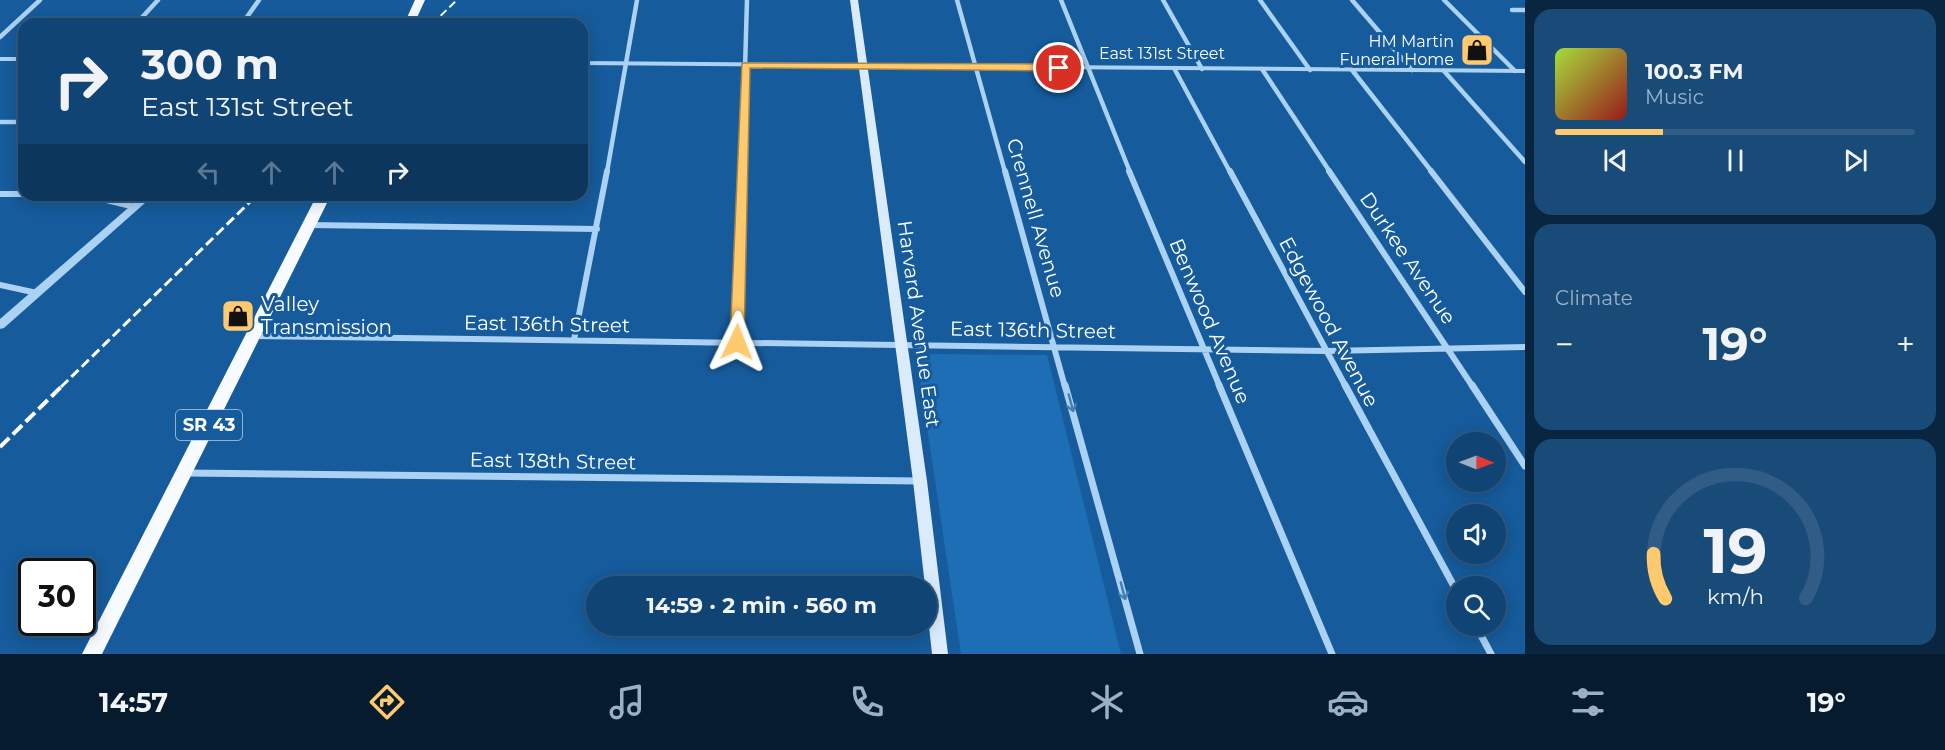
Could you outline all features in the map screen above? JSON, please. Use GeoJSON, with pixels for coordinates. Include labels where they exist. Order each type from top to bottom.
{"type":"FeatureCollection","features":[{"type":"Feature","properties":{"kind":"main road"},"geometry":{"type":"LineString","coordinates":[[412,18],[420,0]]}},
{"type":"Feature","properties":{"kind":"main road","name":"Harvard Avenue East"},"geometry":{"type":"LineString","coordinates":[[854,0],[920,482],[940,654]]}},
{"type":"Feature","properties":{"kind":"main road","name":"SR 43"},"geometry":{"type":"LineString","coordinates":[[92,654],[321,201]]}},
{"type":"Feature","properties":{"kind":"street"},"geometry":{"type":"LineString","coordinates":[[21,18],[40,0]]}},
{"type":"Feature","properties":{"kind":"street"},"geometry":{"type":"LineString","coordinates":[[142,18],[158,0]]}},
{"type":"Feature","properties":{"kind":"street"},"geometry":{"type":"LineString","coordinates":[[246,18],[259,0]]}},
{"type":"Feature","properties":{"kind":"street"},"geometry":{"type":"LineString","coordinates":[[574,340],[597,229],[637,0]]}},
{"type":"Feature","properties":{"kind":"street"},"geometry":{"type":"LineString","coordinates":[[737,342],[747,0]]}},
{"type":"Feature","properties":{"kind":"street","name":"Crennell Avenue"},"geometry":{"type":"LineString","coordinates":[[957,0],[1056,347],[1140,654]]}},
{"type":"Feature","properties":{"kind":"street","name":"Benwood Avenue"},"geometry":{"type":"LineString","coordinates":[[1061,0],[1332,654]]}},
{"type":"Feature","properties":{"kind":"street"},"geometry":{"type":"LineString","coordinates":[[1162,0],[1202,69]]}},
{"type":"Feature","properties":{"kind":"street"},"geometry":{"type":"LineString","coordinates":[[1260,0],[1311,70]]}},
{"type":"Feature","properties":{"kind":"street"},"geometry":{"type":"LineString","coordinates":[[1352,0],[1412,70]]}},
{"type":"Feature","properties":{"kind":"street"},"geometry":{"type":"LineString","coordinates":[[1444,0],[1515,71]]}},
{"type":"Feature","properties":{"kind":"street"},"geometry":{"type":"LineString","coordinates":[[1512,10],[1525,10]]}},
{"type":"Feature","properties":{"kind":"street"},"geometry":{"type":"LineString","coordinates":[[0,37],[18,20]]}},
{"type":"Feature","properties":{"kind":"street"},"geometry":{"type":"LineString","coordinates":[[0,59],[18,59]]}},
{"type":"Feature","properties":{"kind":"street","name":"East 131st Street"},"geometry":{"type":"LineString","coordinates":[[588,63],[1525,71]]}},
{"type":"Feature","properties":{"kind":"street","name":"Edgewood Avenue"},"geometry":{"type":"LineString","coordinates":[[1174,68],[1448,576]]}},
{"type":"Feature","properties":{"kind":"street","name":"Durkee Avenue"},"geometry":{"type":"LineString","coordinates":[[1262,69],[1525,466]]}},
{"type":"Feature","properties":{"kind":"street"},"geometry":{"type":"LineString","coordinates":[[1352,70],[1525,291]]}},
{"type":"Feature","properties":{"kind":"street"},"geometry":{"type":"LineString","coordinates":[[1444,71],[1525,162]]}},
{"type":"Feature","properties":{"kind":"street"},"geometry":{"type":"LineString","coordinates":[[0,122],[18,122]]}},
{"type":"Feature","properties":{"kind":"street"},"geometry":{"type":"LineString","coordinates":[[0,194],[18,194]]}},
{"type":"Feature","properties":{"kind":"street"},"geometry":{"type":"LineString","coordinates":[[110,201],[135,207]]}},
{"type":"Feature","properties":{"kind":"street"},"geometry":{"type":"LineString","coordinates":[[0,325],[142,201]]}},
{"type":"Feature","properties":{"kind":"street"},"geometry":{"type":"LineString","coordinates":[[308,225],[597,229]]}},
{"type":"Feature","properties":{"kind":"street"},"geometry":{"type":"LineString","coordinates":[[0,285],[37,293]]}},
{"type":"Feature","properties":{"kind":"street","name":"East 136th Street"},"geometry":{"type":"LineString","coordinates":[[253,336],[1326,351],[1525,346]]}},
{"type":"Feature","properties":{"kind":"street","name":"East 138th Street"},"geometry":{"type":"LineString","coordinates":[[185,473],[920,482]]}},
{"type":"Feature","properties":{"kind":"street"},"geometry":{"type":"LineString","coordinates":[[1481,636],[1491,654]]}},
{"type":"Feature","properties":{"kind":"shaded area"},"geometry":{"type":"Polygon","coordinates":[[[916,354],[1047,355],[1121,654],[961,654],[916,354]]]}},
{"type":"Feature","properties":{"kind":"railway"},"geometry":{"type":"LineString","coordinates":[[438,18],[457,0]]}},
{"type":"Feature","properties":{"kind":"railway"},"geometry":{"type":"LineString","coordinates":[[61,387],[251,201]]}},
{"type":"Feature","properties":{"kind":"railway"},"geometry":{"type":"LineString","coordinates":[[0,447],[63,385]]}},
{"type":"Feature","properties":{"kind":"place","name":"HM Martin Funeral Home"},"geometry":{"type":"Point","coordinates":[1477,50]}},
{"type":"Feature","properties":{"kind":"place","name":"Valley Transmission"},"geometry":{"type":"Point","coordinates":[238,316]}},
{"type":"Feature","properties":{"kind":"route"},"geometry":{"type":"LineString","coordinates":[[737,342],[745,65],[1059,68]]}}]}
